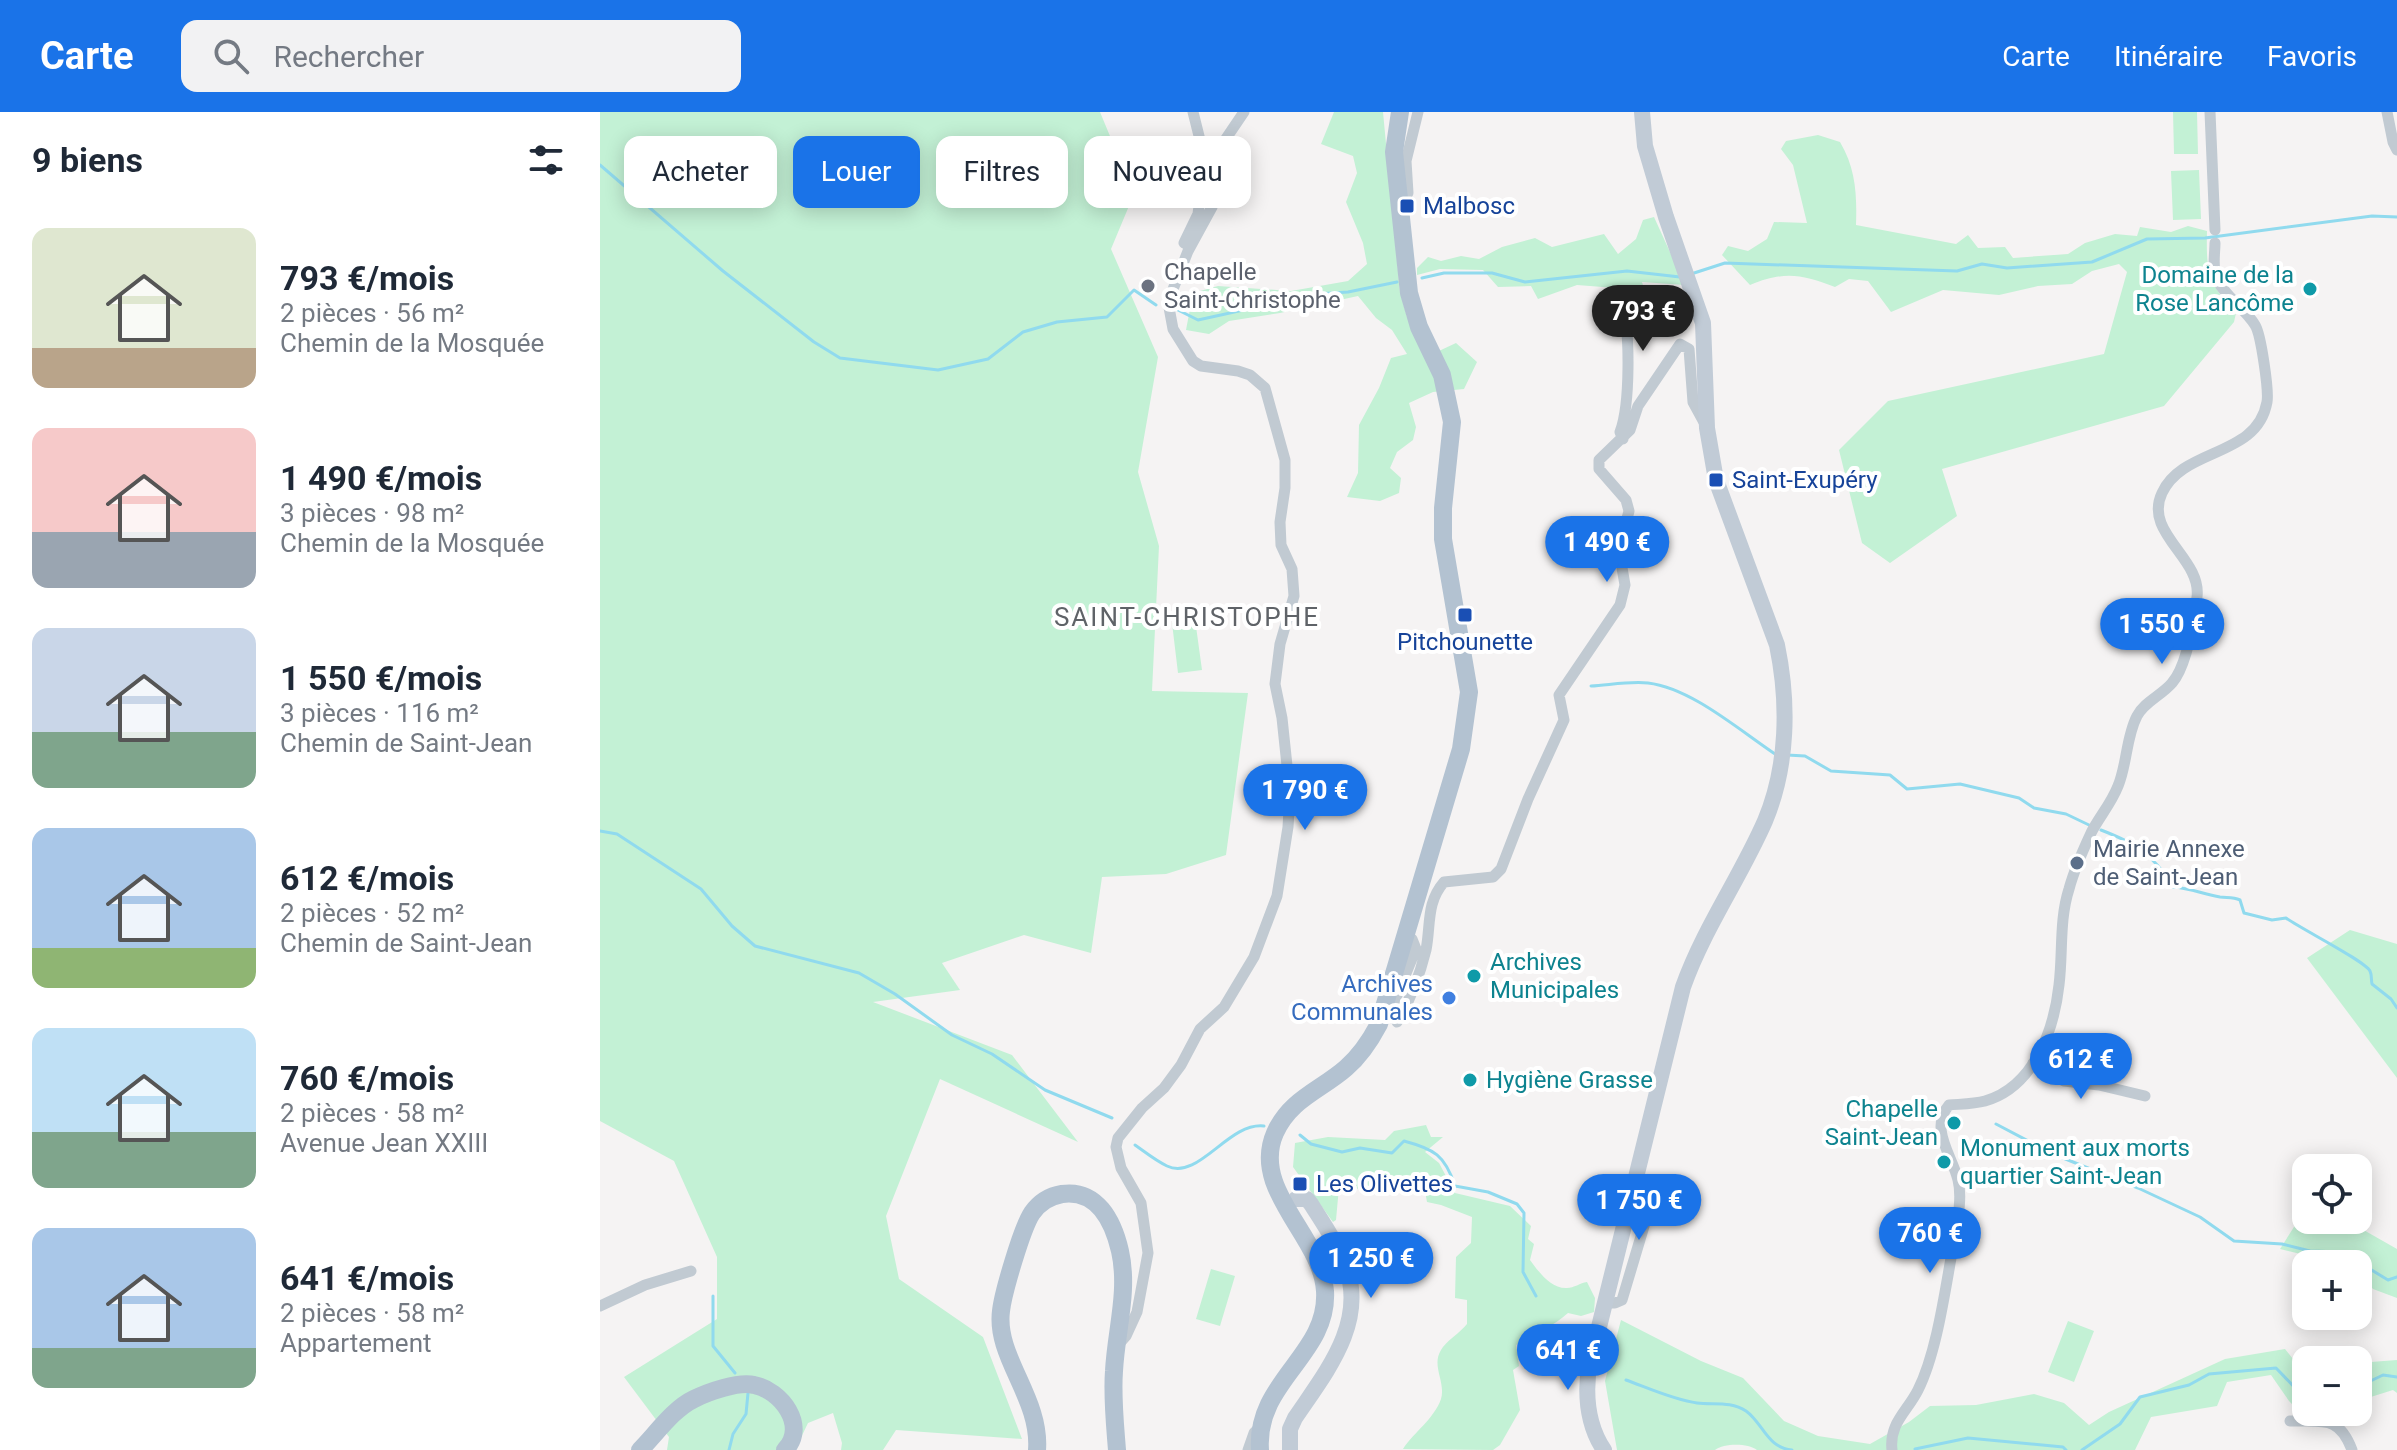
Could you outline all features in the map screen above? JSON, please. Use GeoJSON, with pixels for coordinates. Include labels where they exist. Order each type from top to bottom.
{"type":"FeatureCollection","features":[{"type":"Feature","properties":{"kind":"main road"},"geometry":{"type":"LineString","coordinates":[[1268,1450],[1274,1413],[1320,1346],[1334,1303],[1330,1271],[1273,1174],[1275,1134],[1298,1101],[1346,1068],[1368,1043],[1379,1024],[1461,749],[1469,692],[1443,539],[1452,422],[1442,375],[1412,309],[1394,152],[1400,112]]}},
{"type":"Feature","properties":{"kind":"main road"},"geometry":{"type":"LineString","coordinates":[[1604,1450],[1596,1385],[1599,1327],[1604,1303],[1683,987],[1703,936],[1766,819],[1782,752],[1785,725],[1782,670],[1777,645],[1716,480],[1707,428],[1703,323],[1645,146],[1642,112]]}},
{"type":"Feature","properties":{"kind":"main road"},"geometry":{"type":"LineString","coordinates":[[1260,1450],[1268,1404],[1315,1337],[1324,1309],[1324,1279],[1291,1206],[1281,1153],[1283,1121]]}},
{"type":"Feature","properties":{"kind":"main road"},"geometry":{"type":"LineString","coordinates":[[1037,1450],[1035,1416],[1005,1346],[1000,1315],[1003,1297],[1031,1215],[1046,1199],[1069,1193],[1089,1198],[1103,1210],[1113,1227],[1123,1273],[1113,1375],[1117,1450]]}},
{"type":"Feature","properties":{"kind":"main road"},"geometry":{"type":"LineString","coordinates":[[1290,1450],[1290,1429],[1295,1418],[1345,1338],[1351,1295],[1344,1261],[1311,1204],[1307,1199],[1291,1206]]}},
{"type":"Feature","properties":{"kind":"main road"},"geometry":{"type":"LineString","coordinates":[[640,1450],[680,1408],[694,1399],[753,1384],[771,1391],[790,1414],[793,1439],[785,1450]]}},
{"type":"Feature","properties":{"kind":"street"},"geometry":{"type":"LineString","coordinates":[[1116,1345],[1126,1336],[1137,1312],[1148,1253],[1141,1203],[1121,1168],[1116,1147],[1118,1138],[1142,1108],[1164,1088],[1200,1029],[1224,1007],[1254,957],[1277,896],[1288,827],[1290,794],[1275,684],[1280,644],[1294,596],[1292,569],[1281,545],[1285,460],[1265,388],[1250,375],[1201,366],[1193,361],[1173,329],[1168,302],[1180,250],[1198,214],[1203,159],[1193,112]]}},
{"type":"Feature","properties":{"kind":"street"},"geometry":{"type":"LineString","coordinates":[[1170,294],[1216,196],[1217,161],[1225,140],[1244,112]]}},
{"type":"Feature","properties":{"kind":"street"},"geometry":{"type":"LineString","coordinates":[[1398,198],[1408,193],[1406,161],[1418,112]]}},
{"type":"Feature","properties":{"kind":"street"},"geometry":{"type":"LineString","coordinates":[[2210,112],[2215,230]]}},
{"type":"Feature","properties":{"kind":"street"},"geometry":{"type":"LineString","coordinates":[[2387,112],[2397,150]]}},
{"type":"Feature","properties":{"kind":"street"},"geometry":{"type":"LineString","coordinates":[[1892,1450],[1895,1422],[1918,1391],[1928,1365],[1954,1242],[1958,1179],[1941,1131],[1941,1120],[1949,1105],[1984,1102],[2002,1094],[2039,1057],[2051,1025],[2059,987],[2064,909],[2069,887],[2091,833],[2112,801],[2120,782],[2136,717],[2173,682],[2182,665],[2198,593],[2195,578],[2163,530],[2158,512],[2160,496],[2170,480],[2185,468],[2233,446],[2249,435],[2261,420],[2268,400],[2256,326],[2215,276],[2215,243]]}},
{"type":"Feature","properties":{"kind":"street"},"geometry":{"type":"LineString","coordinates":[[1613,298],[1621,302],[1626,328],[1628,394],[1626,416],[1620,432],[1623,439]]}},
{"type":"Feature","properties":{"kind":"street"},"geometry":{"type":"LineString","coordinates":[[1405,936],[1415,942],[1416,949],[1393,1005],[1397,1022],[1408,1005],[1426,949],[1429,907],[1437,891],[1444,882],[1493,877],[1501,869],[1564,720],[1559,695],[1620,605],[1625,585],[1621,562],[1623,534],[1629,511],[1626,500],[1599,469],[1599,460],[1630,430],[1638,406],[1680,344],[1689,349],[1693,402],[1707,428]]}},
{"type":"Feature","properties":{"kind":"street"},"geometry":{"type":"LineString","coordinates":[[2033,1063],[2064,1081],[2099,1085],[2145,1096]]}},
{"type":"Feature","properties":{"kind":"street"},"geometry":{"type":"LineString","coordinates":[[1604,1303],[1622,1300],[1656,1186]]}},
{"type":"Feature","properties":{"kind":"street"},"geometry":{"type":"LineString","coordinates":[[600,1306],[645,1285],[691,1271]]}},
{"type":"Feature","properties":{"kind":"street"},"geometry":{"type":"LineString","coordinates":[[2290,1421],[2331,1422],[2339,1426],[2352,1450]]}},
{"type":"Feature","properties":{"kind":"street"},"geometry":{"type":"LineString","coordinates":[[1248,1450],[1254,1433],[1262,1426]]}},
{"type":"Feature","properties":{"kind":"green space"},"geometry":{"type":"Polygon","coordinates":[[[600,112],[1100,112],[1110,136],[1084,136],[1084,208],[1128,208],[1111,249],[1158,357],[1138,472],[1159,546],[1152,691],[1248,693],[1226,855],[1166,874],[1102,877],[1091,953],[1024,935],[942,963],[960,990],[873,1002],[1012,1055],[1078,1142],[940,1079],[886,1216],[899,1279],[983,1337],[1022,1439],[896,1430],[883,1450],[841,1450],[842,1443],[833,1413],[808,1423],[795,1450],[667,1450],[669,1437],[624,1377],[717,1319],[717,1257],[674,1161],[600,1121],[600,112]]]}},
{"type":"Feature","properties":{"kind":"green space"},"geometry":{"type":"Polygon","coordinates":[[[1334,112],[1383,112],[1400,292],[1407,317],[1426,357],[1456,343],[1477,362],[1464,389],[1433,392],[1409,403],[1416,427],[1413,440],[1397,452],[1390,468],[1401,478],[1399,493],[1380,501],[1347,497],[1358,473],[1359,425],[1391,358],[1407,354],[1392,330],[1376,318],[1358,296],[1229,321],[1209,334],[1186,330],[1193,293],[1218,286],[1291,291],[1348,281],[1367,264],[1363,243],[1346,202],[1357,173],[1353,156],[1321,144],[1334,112]]]}},
{"type":"Feature","properties":{"kind":"green space"},"geometry":{"type":"Polygon","coordinates":[[[2173,112],[2197,112],[2198,154],[2174,154],[2173,112]]]}},
{"type":"Feature","properties":{"kind":"green space"},"geometry":{"type":"Polygon","coordinates":[[[1818,135],[1840,142],[1845,152],[1854,182],[1856,225],[1956,244],[1968,235],[1978,248],[2005,247],[2013,258],[2068,254],[2085,243],[2115,234],[2137,236],[2140,227],[2171,232],[2188,226],[2207,231],[2208,267],[2214,285],[2236,313],[2234,322],[2164,406],[1942,469],[1957,516],[1890,563],[1862,543],[1839,450],[1888,401],[2104,354],[2127,272],[2119,264],[2092,271],[2072,284],[2038,286],[1999,295],[1943,290],[1891,312],[1868,281],[1849,279],[1835,287],[1812,279],[1783,276],[1750,285],[1722,255],[1728,246],[1748,251],[1767,239],[1774,222],[1807,223],[1793,165],[1781,149],[1786,141],[1818,135]]]}},
{"type":"Feature","properties":{"kind":"green space"},"geometry":{"type":"Polygon","coordinates":[[[2199,170],[2201,219],[2173,220],[2171,171],[2199,170]]]}},
{"type":"Feature","properties":{"kind":"green space"},"geometry":{"type":"Polygon","coordinates":[[[1654,217],[1685,285],[1642,282],[1649,305],[1646,315],[1616,288],[1577,285],[1538,299],[1531,286],[1498,287],[1483,270],[1440,269],[1417,275],[1417,268],[1428,257],[1441,261],[1461,256],[1479,259],[1502,247],[1535,238],[1552,247],[1604,234],[1618,254],[1636,239],[1643,220],[1654,217]]]}},
{"type":"Feature","properties":{"kind":"green space"},"geometry":{"type":"Polygon","coordinates":[[[1195,619],[1202,670],[1178,673],[1172,623],[1195,619]]]}},
{"type":"Feature","properties":{"kind":"green space"},"geometry":{"type":"Polygon","coordinates":[[[2350,930],[2397,944],[2397,1078],[2307,958],[2350,930]]]}},
{"type":"Feature","properties":{"kind":"green space"},"geometry":{"type":"Polygon","coordinates":[[[1426,1125],[1431,1137],[1443,1137],[1425,1152],[1439,1163],[1455,1193],[1510,1206],[1531,1226],[1528,1239],[1534,1244],[1530,1260],[1541,1274],[1561,1288],[1587,1282],[1595,1298],[1594,1312],[1581,1316],[1568,1313],[1516,1345],[1519,1366],[1513,1370],[1520,1410],[1500,1445],[1493,1450],[1403,1449],[1438,1406],[1442,1386],[1438,1356],[1467,1324],[1467,1300],[1455,1298],[1456,1257],[1471,1243],[1472,1217],[1427,1202],[1425,1191],[1404,1178],[1385,1191],[1339,1187],[1336,1220],[1333,1222],[1293,1167],[1295,1143],[1328,1137],[1385,1140],[1394,1131],[1426,1125]]]}},
{"type":"Feature","properties":{"kind":"green space"},"geometry":{"type":"Polygon","coordinates":[[[2292,1230],[2292,1234],[2371,1234],[2397,1249],[2397,1298],[2372,1288],[2372,1250],[2292,1252],[2280,1249],[2292,1230]]]}},
{"type":"Feature","properties":{"kind":"green space"},"geometry":{"type":"Polygon","coordinates":[[[1211,1269],[1235,1276],[1220,1326],[1196,1319],[1211,1269]]]}},
{"type":"Feature","properties":{"kind":"green space"},"geometry":{"type":"Polygon","coordinates":[[[1621,1320],[1701,1361],[1743,1378],[1784,1421],[1818,1436],[1870,1444],[1930,1406],[1976,1405],[2034,1394],[2064,1403],[2089,1425],[2109,1412],[2225,1359],[2285,1349],[2292,1358],[2292,1404],[2271,1375],[2227,1382],[2217,1406],[2151,1417],[2135,1450],[1757,1450],[1736,1445],[1715,1450],[1617,1450],[1605,1381],[1621,1320]]]}},
{"type":"Feature","properties":{"kind":"green space"},"geometry":{"type":"Polygon","coordinates":[[[2068,1321],[2094,1331],[2074,1382],[2048,1372],[2068,1321]]]}},
{"type":"Feature","properties":{"kind":"green space"},"geometry":{"type":"Polygon","coordinates":[[[2397,1360],[2397,1393],[2393,1390],[2372,1397],[2372,1362],[2397,1360]]]}},
{"type":"Feature","properties":{"kind":"waterway"},"geometry":{"type":"LineString","coordinates":[[600,165],[723,271],[814,342],[840,358],[938,370],[988,359],[1023,332],[1057,322],[1107,317],[1134,290],[1156,305]]}},
{"type":"Feature","properties":{"kind":"waterway"},"geometry":{"type":"LineString","coordinates":[[1691,274],[1725,263],[1957,271],[1982,264],[2007,268],[2092,262],[2147,239],[2205,238],[2372,216],[2397,217]]}},
{"type":"Feature","properties":{"kind":"waterway"},"geometry":{"type":"LineString","coordinates":[[1422,278],[1444,273],[1492,273],[1525,282],[1627,271],[1680,277]]}},
{"type":"Feature","properties":{"kind":"waterway"},"geometry":{"type":"LineString","coordinates":[[1174,308],[1198,320],[1316,294],[1348,292],[1397,282]]}},
{"type":"Feature","properties":{"kind":"waterway"},"geometry":{"type":"LineString","coordinates":[[1591,686],[1648,683],[1681,693],[1714,711],[1775,754]]}},
{"type":"Feature","properties":{"kind":"waterway"},"geometry":{"type":"LineString","coordinates":[[1787,755],[1805,756],[1831,771],[1890,775],[1907,789],[1960,784],[2019,798],[2034,808],[2066,814],[2089,825]]}},
{"type":"Feature","properties":{"kind":"waterway"},"geometry":{"type":"LineString","coordinates":[[2101,830],[2143,851],[2173,887],[2240,900],[2244,913],[2272,920],[2286,918],[2345,953],[2366,966],[2372,984],[2397,1008]]}},
{"type":"Feature","properties":{"kind":"waterway"},"geometry":{"type":"LineString","coordinates":[[600,831],[617,834],[701,889],[732,926],[755,946],[859,973],[895,994],[952,1035],[992,1054],[1045,1090],[1112,1118]]}},
{"type":"Feature","properties":{"kind":"waterway"},"geometry":{"type":"LineString","coordinates":[[1996,1124],[2053,1154],[2200,1217],[2234,1241],[2342,1252],[2388,1280],[2397,1277]]}},
{"type":"Feature","properties":{"kind":"waterway"},"geometry":{"type":"LineString","coordinates":[[1135,1145],[1163,1164],[1179,1168],[1191,1166],[1238,1133],[1251,1127],[1264,1126]]}},
{"type":"Feature","properties":{"kind":"waterway"},"geometry":{"type":"LineString","coordinates":[[1300,1135],[1311,1144],[1342,1152],[1360,1148],[1392,1153],[1404,1141],[1414,1144],[1442,1160],[1455,1186],[1488,1192],[1517,1204],[1524,1213],[1523,1272],[1536,1296]]}},
{"type":"Feature","properties":{"kind":"waterway"},"geometry":{"type":"LineString","coordinates":[[713,1296],[713,1346],[735,1373]]}},
{"type":"Feature","properties":{"kind":"waterway"},"geometry":{"type":"LineString","coordinates":[[2082,1450],[2120,1424],[2140,1397],[2189,1385],[2209,1374],[2276,1368],[2292,1385]]}},
{"type":"Feature","properties":{"kind":"waterway"},"geometry":{"type":"LineString","coordinates":[[2372,1380],[2383,1375],[2397,1377]]}},
{"type":"Feature","properties":{"kind":"waterway"},"geometry":{"type":"LineString","coordinates":[[1626,1380],[1688,1401],[1740,1408],[1752,1416],[1777,1445],[1792,1450]]}},
{"type":"Feature","properties":{"kind":"waterway"},"geometry":{"type":"LineString","coordinates":[[729,1450],[733,1434],[746,1414],[748,1393]]}},
{"type":"Feature","properties":{"kind":"waterway"},"geometry":{"type":"LineString","coordinates":[[1915,1449],[1968,1438],[2063,1447],[2066,1450]]}},
{"type":"Feature","properties":{"kind":"place","name":"Malbosc"},"geometry":{"type":"Point","coordinates":[1407,206]}},
{"type":"Feature","properties":{"kind":"place","name":"Chapelle Saint-Christophe"},"geometry":{"type":"Point","coordinates":[1148,286]}},
{"type":"Feature","properties":{"kind":"place","name":"Domaine de la Rose Lancôme"},"geometry":{"type":"Point","coordinates":[2310,289]}},
{"type":"Feature","properties":{"kind":"place","name":"Saint-Exupéry"},"geometry":{"type":"Point","coordinates":[1716,480]}},
{"type":"Feature","properties":{"kind":"place","name":"Pitchounette"},"geometry":{"type":"Point","coordinates":[1465,615]}},
{"type":"Feature","properties":{"kind":"place","name":"Mairie Annexe de Saint-Jean"},"geometry":{"type":"Point","coordinates":[2077,863]}},
{"type":"Feature","properties":{"kind":"place","name":"Archives Municipales"},"geometry":{"type":"Point","coordinates":[1474,976]}},
{"type":"Feature","properties":{"kind":"place","name":"Archives Communales"},"geometry":{"type":"Point","coordinates":[1449,998]}},
{"type":"Feature","properties":{"kind":"place","name":"Hygiène Grasse"},"geometry":{"type":"Point","coordinates":[1470,1080]}},
{"type":"Feature","properties":{"kind":"place","name":"Chapelle Saint-Jean"},"geometry":{"type":"Point","coordinates":[1954,1123]}},
{"type":"Feature","properties":{"kind":"place","name":"Monument aux morts quartier Saint-Jean"},"geometry":{"type":"Point","coordinates":[1944,1162]}},
{"type":"Feature","properties":{"kind":"place","name":"Les Olivettes"},"geometry":{"type":"Point","coordinates":[1300,1184]}},
{"type":"Feature","properties":{"kind":"district","name":"SAINT-CHRISTOPHE"},"geometry":{"type":"Point","coordinates":[1187,617]}}]}
